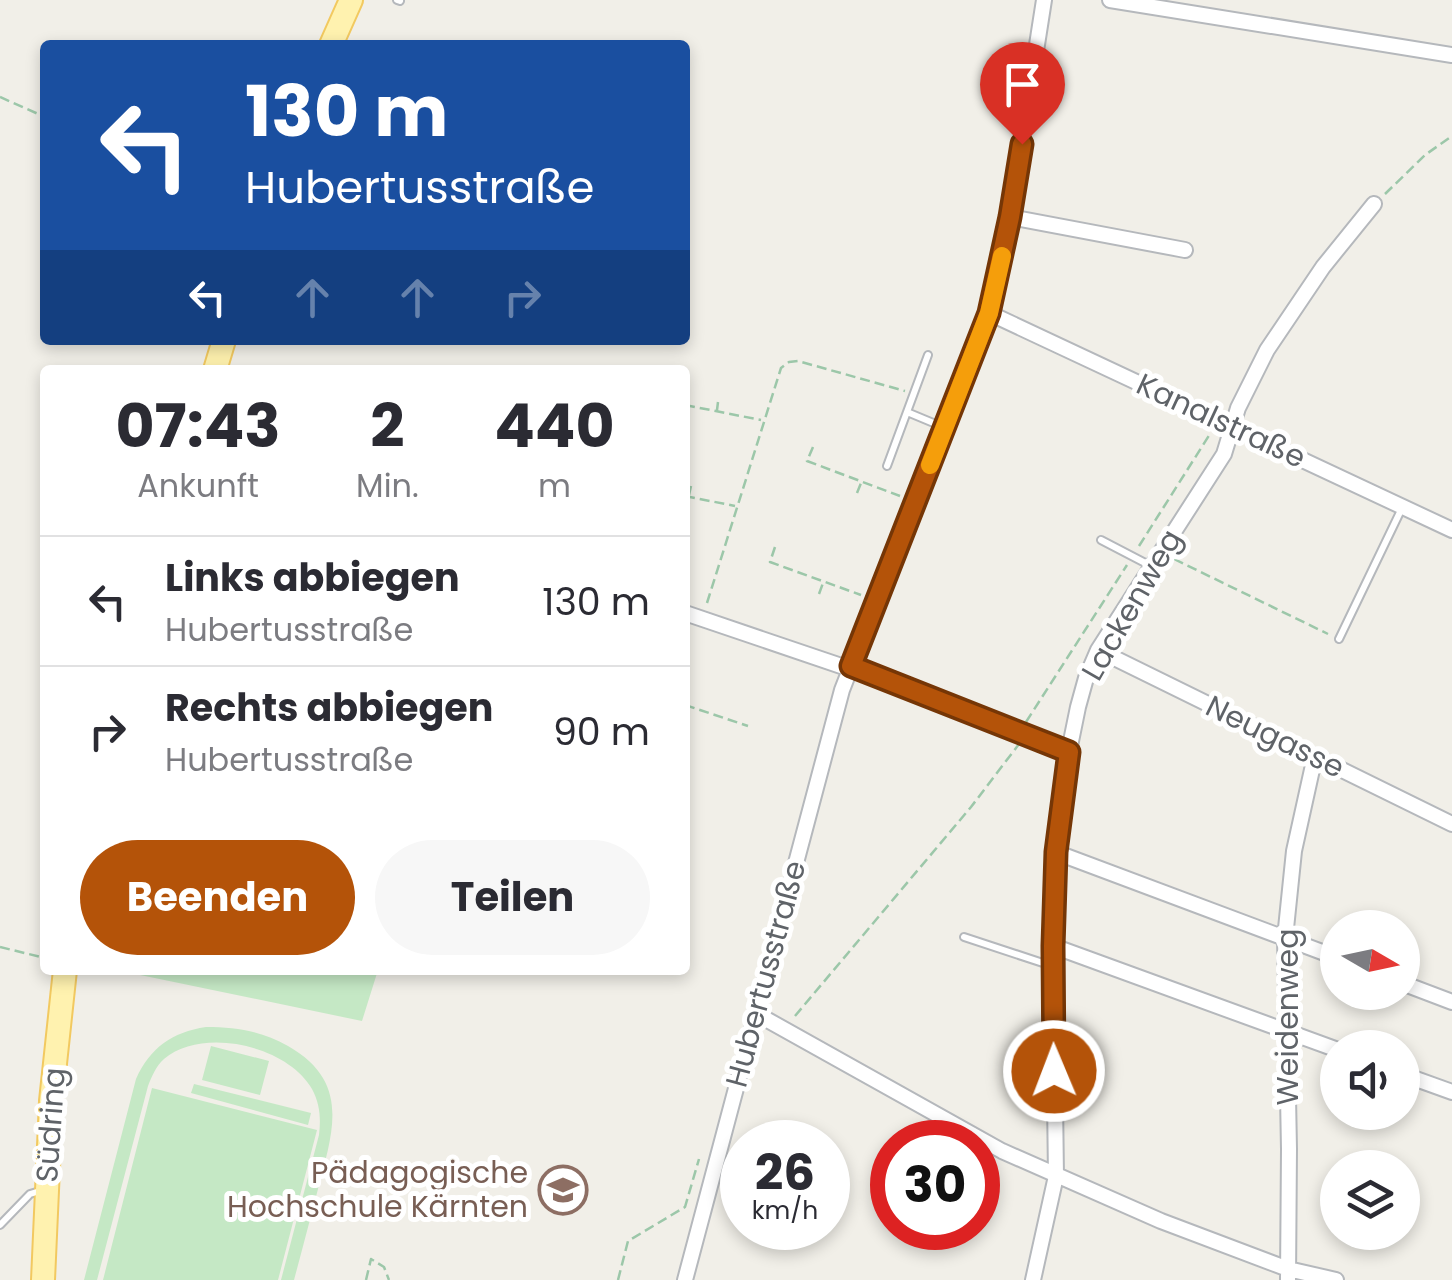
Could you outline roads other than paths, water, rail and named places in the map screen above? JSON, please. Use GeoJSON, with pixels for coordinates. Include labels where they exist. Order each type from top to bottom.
{"type":"FeatureCollection","features":[{"type":"Feature","properties":{"kind":"main road"},"geometry":{"type":"LineString","coordinates":[[334,40],[354,2]]}},
{"type":"Feature","properties":{"kind":"main road","name":"Südring"},"geometry":{"type":"LineString","coordinates":[[43,1280],[51,1101],[64,975]]}},
{"type":"Feature","properties":{"kind":"street","name":"Hubertusstraße"},"geometry":{"type":"LineString","coordinates":[[685,1280],[824,752],[850,667],[989,313],[1010,217],[1044,0]]}},
{"type":"Feature","properties":{"kind":"street"},"geometry":{"type":"LineString","coordinates":[[1110,0],[1452,55]]}},
{"type":"Feature","properties":{"kind":"street","name":"Lackenweg"},"geometry":{"type":"LineString","coordinates":[[1033,1280],[1056,1176],[1056,852],[1069,752],[1086,678],[1098,650],[1224,454],[1238,408],[1266,350],[1323,267],[1374,204]]}},
{"type":"Feature","properties":{"kind":"street"},"geometry":{"type":"LineString","coordinates":[[1010,217],[1185,250]]}},
{"type":"Feature","properties":{"kind":"street","name":"Kanalstraße"},"geometry":{"type":"LineString","coordinates":[[989,313],[1452,530]]}},
{"type":"Feature","properties":{"kind":"street"},"geometry":{"type":"LineString","coordinates":[[690,615],[850,667]]}},
{"type":"Feature","properties":{"kind":"street","name":"Neugasse"},"geometry":{"type":"LineString","coordinates":[[1098,650],[1452,824]]}},
{"type":"Feature","properties":{"kind":"street","name":"Weidenweg"},"geometry":{"type":"LineString","coordinates":[[1288,1275],[1285,938],[1294,851],[1315,756]]}},
{"type":"Feature","properties":{"kind":"street"},"geometry":{"type":"LineString","coordinates":[[1056,852],[1320,951]]}},
{"type":"Feature","properties":{"kind":"street"},"geometry":{"type":"LineString","coordinates":[[1053,946],[1320,1044]]}},
{"type":"Feature","properties":{"kind":"street"},"geometry":{"type":"LineString","coordinates":[[1420,990],[1452,1002]]}},
{"type":"Feature","properties":{"kind":"street"},"geometry":{"type":"LineString","coordinates":[[756,1013],[1002,1152],[1288,1275],[1336,1280]]}},
{"type":"Feature","properties":{"kind":"street"},"geometry":{"type":"LineString","coordinates":[[1420,1080],[1452,1092]]}},
{"type":"Feature","properties":{"kind":"lane"},"geometry":{"type":"LineString","coordinates":[[887,466],[928,355]]}},
{"type":"Feature","properties":{"kind":"lane"},"geometry":{"type":"LineString","coordinates":[[906,412],[944,428]]}},
{"type":"Feature","properties":{"kind":"lane"},"geometry":{"type":"LineString","coordinates":[[1339,640],[1402,507]]}},
{"type":"Feature","properties":{"kind":"lane"},"geometry":{"type":"LineString","coordinates":[[1102,540],[1152,566]]}},
{"type":"Feature","properties":{"kind":"lane"},"geometry":{"type":"LineString","coordinates":[[850,667],[1069,752]]}},
{"type":"Feature","properties":{"kind":"lane"},"geometry":{"type":"LineString","coordinates":[[964,937],[1053,966]]}},
{"type":"Feature","properties":{"kind":"lane"},"geometry":{"type":"LineString","coordinates":[[0,1225],[30,1194],[46,1190]]}},
{"type":"Feature","properties":{"kind":"place","name":"Pädagogische Hochschule Kärnten"},"geometry":{"type":"Point","coordinates":[563,1190]}}]}
